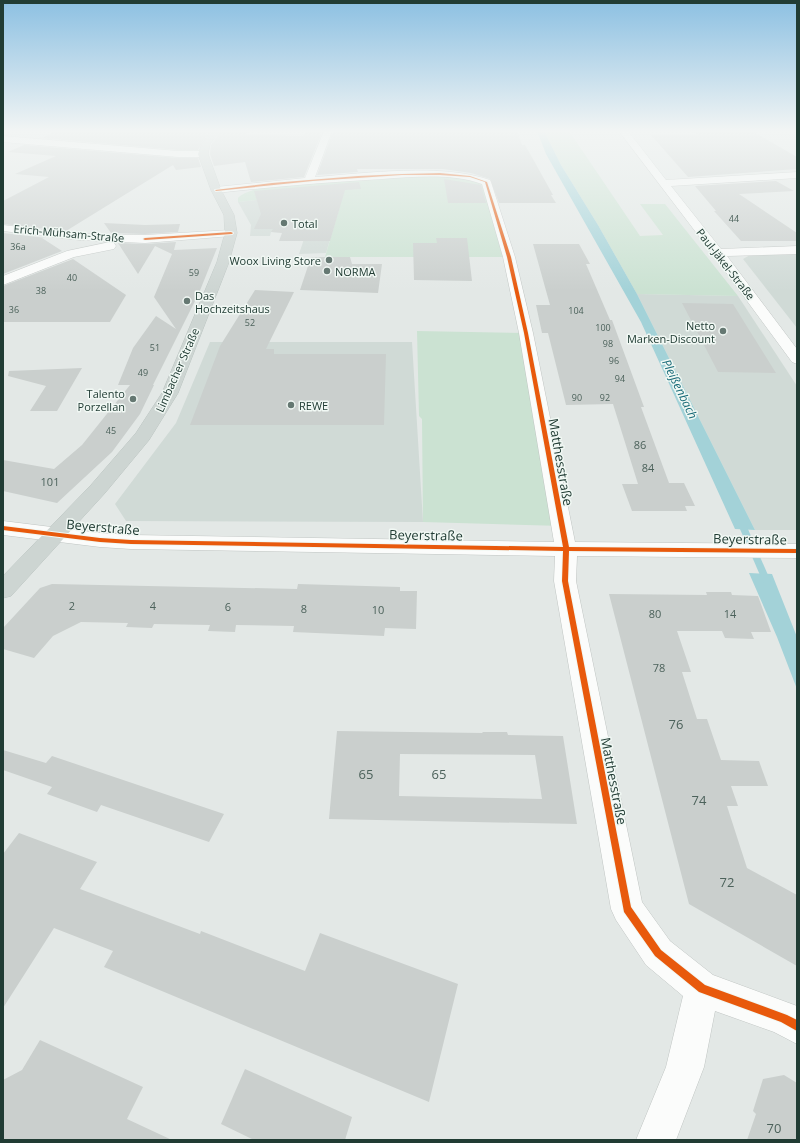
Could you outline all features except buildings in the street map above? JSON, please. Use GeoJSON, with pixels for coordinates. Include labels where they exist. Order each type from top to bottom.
{"type":"FeatureCollection","features":[{"type":"Feature","properties":{"kind":"main road","name":"Limbacher Straße"},"geometry":{"type":"LineString","coordinates":[[3,590],[123,460],[143,436],[170,393],[223,262],[231,233],[229,214],[214,184]]}},
{"type":"Feature","properties":{"kind":"street","name":"Matthesstraße"},"geometry":{"type":"LineString","coordinates":[[216,190],[269,184]]}},
{"type":"Feature","properties":{"kind":"street","name":"Matthesstraße"},"geometry":{"type":"LineString","coordinates":[[487,184],[509,257],[526,333],[566,549],[565,581],[627,909],[658,953],[702,989],[784,1018],[797,1026]]}},
{"type":"Feature","properties":{"kind":"street","name":"Paul-Jäkel-Straße"},"geometry":{"type":"LineString","coordinates":[[664,184],[718,253],[797,359]]}},
{"type":"Feature","properties":{"kind":"street","name":"Erich-Mühsam-Straße"},"geometry":{"type":"LineString","coordinates":[[3,228],[80,237],[145,239],[231,233]]}},
{"type":"Feature","properties":{"kind":"street"},"geometry":{"type":"LineString","coordinates":[[70,254],[80,237]]}},
{"type":"Feature","properties":{"kind":"street"},"geometry":{"type":"LineString","coordinates":[[3,281],[70,254],[145,239]]}},
{"type":"Feature","properties":{"kind":"street"},"geometry":{"type":"LineString","coordinates":[[718,253],[797,250]]}},
{"type":"Feature","properties":{"kind":"street","name":"Beyerstraße"},"geometry":{"type":"LineString","coordinates":[[3,528],[100,540],[131,542],[797,551]]}},
{"type":"Feature","properties":{"kind":"street"},"geometry":{"type":"LineString","coordinates":[[656,1140],[684,1067],[702,989]]}},
{"type":"Feature","properties":{"kind":"shaded area"},"geometry":{"type":"Polygon","coordinates":[[[276,198],[340,205],[326,253],[299,254],[306,233],[271,232],[270,236],[250,236],[251,225],[238,202],[276,198]]]}},
{"type":"Feature","properties":{"kind":"shaded area"},"geometry":{"type":"Polygon","coordinates":[[[797,254],[797,328],[743,259],[750,255],[797,254]]]}},
{"type":"Feature","properties":{"kind":"shaded area"},"geometry":{"type":"Polygon","coordinates":[[[637,294],[738,296],[797,386],[797,530],[755,530],[637,294]]]}},
{"type":"Feature","properties":{"kind":"shaded area"},"geometry":{"type":"Polygon","coordinates":[[[210,342],[412,342],[423,522],[126,521],[115,504],[176,423],[210,342]]]}},
{"type":"Feature","properties":{"kind":"green space"},"geometry":{"type":"Polygon","coordinates":[[[484,184],[509,257],[325,257],[340,206],[275,198],[238,202],[238,198],[251,191],[274,185],[484,184]]]}},
{"type":"Feature","properties":{"kind":"green space"},"geometry":{"type":"Polygon","coordinates":[[[573,184],[605,184],[640,236],[663,235],[640,204],[665,204],[738,296],[637,294],[573,184]]]}},
{"type":"Feature","properties":{"kind":"green space"},"geometry":{"type":"Polygon","coordinates":[[[417,331],[526,333],[562,526],[423,522],[422,419],[419,416],[417,331]]]}},
{"type":"Feature","properties":{"kind":"water"},"geometry":{"type":"Polygon","coordinates":[[[563,184],[573,184],[637,294],[755,530],[735,529],[641,322],[563,184]]]}},
{"type":"Feature","properties":{"kind":"water"},"geometry":{"type":"Polygon","coordinates":[[[749,573],[772,574],[797,637],[797,689],[777,637],[749,573]]]}},
{"type":"Feature","properties":{"kind":"waterway","name":"Pleißenbach"},"geometry":{"type":"LineString","coordinates":[[740,520],[767,582]]}},
{"type":"Feature","properties":{"kind":"cycle path"},"geometry":{"type":"LineString","coordinates":[[216,190],[271,184]]}},
{"type":"Feature","properties":{"kind":"cycle path"},"geometry":{"type":"LineString","coordinates":[[487,184],[509,257],[526,333],[566,549],[565,581],[627,909],[658,953],[702,989],[784,1018],[797,1026]]}},
{"type":"Feature","properties":{"kind":"cycle path"},"geometry":{"type":"LineString","coordinates":[[145,239],[231,233]]}},
{"type":"Feature","properties":{"kind":"cycle path"},"geometry":{"type":"LineString","coordinates":[[3,528],[100,540],[131,542],[797,551]]}},
{"type":"Feature","properties":{"kind":"place","name":"Total"},"geometry":{"type":"Point","coordinates":[284,223]}},
{"type":"Feature","properties":{"kind":"place","name":"Woox Living Store"},"geometry":{"type":"Point","coordinates":[329,260]}},
{"type":"Feature","properties":{"kind":"place","name":"NORMA"},"geometry":{"type":"Point","coordinates":[327,271]}},
{"type":"Feature","properties":{"kind":"place","name":"Das Hochzeitshaus"},"geometry":{"type":"Point","coordinates":[187,301]}},
{"type":"Feature","properties":{"kind":"place","name":"Netto Marken-Discount"},"geometry":{"type":"Point","coordinates":[723,331]}},
{"type":"Feature","properties":{"kind":"place","name":"Talento Porzellan"},"geometry":{"type":"Point","coordinates":[133,399]}},
{"type":"Feature","properties":{"kind":"place","name":"REWE"},"geometry":{"type":"Point","coordinates":[291,405]}}]}
